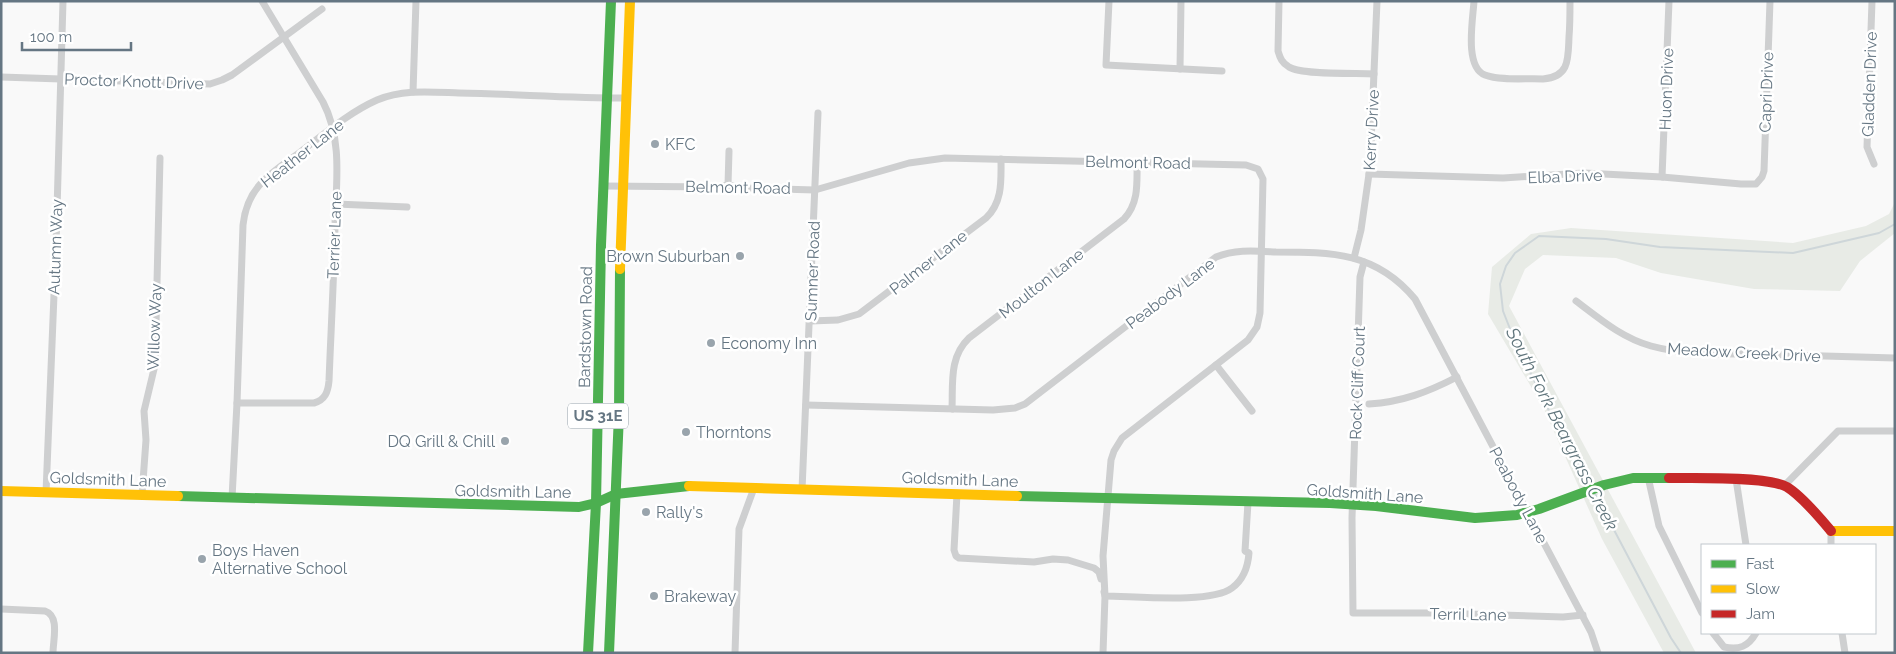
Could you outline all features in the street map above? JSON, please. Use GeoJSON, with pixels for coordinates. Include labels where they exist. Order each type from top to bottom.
{"type":"FeatureCollection","features":[{"type":"Feature","properties":{"kind":"street","name":"Autumn Way"},"geometry":{"type":"LineString","coordinates":[[46,493],[63,1]]}},
{"type":"Feature","properties":{"kind":"street","name":"Terrier Lane"},"geometry":{"type":"LineString","coordinates":[[238,402],[314,404],[324,398],[329,382],[337,152],[333,129],[330,114],[324,102],[262,1]]}},
{"type":"Feature","properties":{"kind":"street"},"geometry":{"type":"LineString","coordinates":[[413,92],[416,1]]}},
{"type":"Feature","properties":{"kind":"street","name":"Bardstown Road"},"geometry":{"type":"LineString","coordinates":[[588,653],[596,503],[603,186],[611,1]]}},
{"type":"Feature","properties":{"kind":"street","name":"Bardstown Road"},"geometry":{"type":"LineString","coordinates":[[609,653],[616,494],[625,98],[630,1]]}},
{"type":"Feature","properties":{"kind":"street"},"geometry":{"type":"LineString","coordinates":[[1110,1],[1106,65],[1222,71]]}},
{"type":"Feature","properties":{"kind":"street"},"geometry":{"type":"LineString","coordinates":[[1180,69],[1181,1]]}},
{"type":"Feature","properties":{"kind":"street"},"geometry":{"type":"LineString","coordinates":[[1279,1],[1278,52],[1287,66],[1302,71],[1374,74]]}},
{"type":"Feature","properties":{"kind":"street","name":"Kerry Drive"},"geometry":{"type":"LineString","coordinates":[[1354,258],[1361,230],[1369,174],[1376,1]]}},
{"type":"Feature","properties":{"kind":"street"},"geometry":{"type":"LineString","coordinates":[[1474,1],[1472,55],[1475,66],[1482,74],[1487,76],[1522,78],[1550,78],[1555,77],[1564,70],[1568,57],[1570,1]]}},
{"type":"Feature","properties":{"kind":"street","name":"Huon Drive"},"geometry":{"type":"LineString","coordinates":[[1662,176],[1669,1]]}},
{"type":"Feature","properties":{"kind":"street","name":"Capri Drive"},"geometry":{"type":"LineString","coordinates":[[1759,182],[1764,171],[1770,1]]}},
{"type":"Feature","properties":{"kind":"street","name":"Gladden Drive"},"geometry":{"type":"LineString","coordinates":[[1872,1],[1866,147],[1874,164]]}},
{"type":"Feature","properties":{"kind":"street","name":"Proctor Knott Drive"},"geometry":{"type":"LineString","coordinates":[[1,77],[210,84],[227,78],[322,9]]}},
{"type":"Feature","properties":{"kind":"street","name":"Heather Lane"},"geometry":{"type":"LineString","coordinates":[[232,498],[238,402],[243,225],[246,208],[252,194],[263,180],[360,109],[388,96],[413,92],[478,92],[625,98]]}},
{"type":"Feature","properties":{"kind":"street","name":"Sumner Road"},"geometry":{"type":"LineString","coordinates":[[802,490],[818,112]]}},
{"type":"Feature","properties":{"kind":"street"},"geometry":{"type":"LineString","coordinates":[[728,186],[729,151]]}},
{"type":"Feature","properties":{"kind":"street","name":"Willow Way"},"geometry":{"type":"LineString","coordinates":[[142,496],[146,440],[144,411],[154,365],[160,158]]}},
{"type":"Feature","properties":{"kind":"street","name":"Belmont Road"},"geometry":{"type":"LineString","coordinates":[[603,186],[728,186],[815,190],[931,159],[1001,158],[1246,165],[1258,169],[1263,179],[1260,313],[1257,327],[1248,340],[1118,442],[1111,460],[1103,556],[1105,596]]}},
{"type":"Feature","properties":{"kind":"street","name":"Palmer Lane"},"geometry":{"type":"LineString","coordinates":[[810,321],[838,320],[859,314],[986,218],[995,208],[998,200],[1001,158]]}},
{"type":"Feature","properties":{"kind":"street","name":"Moulton Lane"},"geometry":{"type":"LineString","coordinates":[[952,409],[953,366],[960,348],[969,338],[1132,211],[1135,204],[1137,162]]}},
{"type":"Feature","properties":{"kind":"street","name":"Elba Drive"},"geometry":{"type":"LineString","coordinates":[[1369,174],[1503,178],[1584,174],[1662,176],[1750,185],[1759,182]]}},
{"type":"Feature","properties":{"kind":"street"},"geometry":{"type":"LineString","coordinates":[[336,204],[407,207]]}},
{"type":"Feature","properties":{"kind":"street","name":"Peabody Lane"},"geometry":{"type":"LineString","coordinates":[[806,405],[1005,410],[1020,406],[1216,257],[1232,252],[1262,251],[1333,253],[1354,258],[1386,273],[1401,284],[1415,299],[1591,632],[1598,653]]}},
{"type":"Feature","properties":{"kind":"street","name":"Rock Cliff Court"},"geometry":{"type":"LineString","coordinates":[[1353,613],[1353,505],[1360,277],[1364,262]]}},
{"type":"Feature","properties":{"kind":"street","name":"Meadow Creek Drive"},"geometry":{"type":"LineString","coordinates":[[1576,301],[1606,324],[1631,338],[1651,346],[1672,351],[1895,358]]}},
{"type":"Feature","properties":{"kind":"street"},"geometry":{"type":"LineString","coordinates":[[600,307],[619,312]]}},
{"type":"Feature","properties":{"kind":"street"},"geometry":{"type":"LineString","coordinates":[[1216,365],[1252,411]]}},
{"type":"Feature","properties":{"kind":"street"},"geometry":{"type":"LineString","coordinates":[[1369,404],[1408,399],[1457,377]]}},
{"type":"Feature","properties":{"kind":"street"},"geometry":{"type":"LineString","coordinates":[[1784,486],[1838,431],[1895,431]]}},
{"type":"Feature","properties":{"kind":"street"},"geometry":{"type":"LineString","coordinates":[[1648,477],[1659,526],[1701,611]]}},
{"type":"Feature","properties":{"kind":"street","name":"Goldsmith Lane"},"geometry":{"type":"LineString","coordinates":[[1,491],[579,507],[596,503],[616,494],[686,486],[1353,505],[1475,518],[1498,518],[1528,512],[1604,485],[1626,479],[1648,477],[1770,482],[1784,486],[1819,516],[1831,531]]}},
{"type":"Feature","properties":{"kind":"street"},"geometry":{"type":"LineString","coordinates":[[1736,480],[1746,544]]}},
{"type":"Feature","properties":{"kind":"street"},"geometry":{"type":"LineString","coordinates":[[735,653],[739,529],[754,488]]}},
{"type":"Feature","properties":{"kind":"street"},"geometry":{"type":"LineString","coordinates":[[957,494],[954,550],[956,556],[963,559],[1034,562],[1053,559],[1088,566],[1098,572],[1105,596],[1103,653]]}},
{"type":"Feature","properties":{"kind":"street"},"geometry":{"type":"LineString","coordinates":[[1105,596],[1196,597],[1219,594],[1234,587],[1243,575],[1249,556],[1245,551],[1248,502]]}},
{"type":"Feature","properties":{"kind":"street"},"geometry":{"type":"LineString","coordinates":[[1830,544],[1831,531],[1895,531]]}},
{"type":"Feature","properties":{"kind":"street"},"geometry":{"type":"LineString","coordinates":[[1,609],[45,611],[50,613],[54,620],[53,653]]}},
{"type":"Feature","properties":{"kind":"street","name":"Terril Lane"},"geometry":{"type":"LineString","coordinates":[[1353,613],[1563,617],[1582,615]]}},
{"type":"Feature","properties":{"kind":"street"},"geometry":{"type":"LineString","coordinates":[[1714,634],[1724,647],[1734,649],[1744,647],[1755,634]]}},
{"type":"Feature","properties":{"kind":"street"},"geometry":{"type":"LineString","coordinates":[[1842,634],[1845,653]]}},
{"type":"Feature","properties":{"kind":"shaded area"},"geometry":{"type":"Polygon","coordinates":[[[1895,202],[1895,233],[1860,261],[1840,291],[1754,289],[1661,273],[1616,258],[1543,255],[1525,269],[1509,306],[1696,653],[1664,653],[1602,539],[1543,407],[1488,314],[1492,267],[1531,234],[1571,228],[1793,243],[1866,226],[1889,214],[1895,202]]]}},
{"type":"Feature","properties":{"kind":"waterway","name":"South Fork Beargrass Creek"},"geometry":{"type":"LineString","coordinates":[[1590,486],[1546,405],[1514,339],[1503,311],[1500,284],[1506,266],[1515,253],[1539,236],[1606,239],[1660,247],[1793,253],[1879,233],[1895,224]]}},
{"type":"Feature","properties":{"kind":"waterway","name":"South Fork Beargrass Creek"},"geometry":{"type":"LineString","coordinates":[[1594,492],[1671,638],[1681,653]]}},
{"type":"Feature","properties":{"kind":"traffic: fast"},"geometry":{"type":"LineString","coordinates":[[588,653],[596,503],[601,245],[611,1]]}},
{"type":"Feature","properties":{"kind":"traffic: fast"},"geometry":{"type":"LineString","coordinates":[[609,653],[619,414],[620,269]]}},
{"type":"Feature","properties":{"kind":"traffic: fast"},"geometry":{"type":"LineString","coordinates":[[1017,496],[1330,503],[1376,506],[1475,518],[1517,515],[1604,485],[1633,478],[1669,478]]}},
{"type":"Feature","properties":{"kind":"traffic: fast"},"geometry":{"type":"LineString","coordinates":[[178,496],[579,507],[596,503],[616,494],[689,486]]}},
{"type":"Feature","properties":{"kind":"traffic: slow"},"geometry":{"type":"LineString","coordinates":[[620,269],[630,1]]}},
{"type":"Feature","properties":{"kind":"traffic: slow"},"geometry":{"type":"LineString","coordinates":[[689,486],[1017,496]]}},
{"type":"Feature","properties":{"kind":"traffic: slow"},"geometry":{"type":"LineString","coordinates":[[1,491],[178,496]]}},
{"type":"Feature","properties":{"kind":"traffic: slow"},"geometry":{"type":"LineString","coordinates":[[1831,531],[1895,531]]}},
{"type":"Feature","properties":{"kind":"traffic: jam"},"geometry":{"type":"LineString","coordinates":[[1669,478],[1730,478],[1778,483],[1787,487],[1798,496],[1831,531]]}},
{"type":"Feature","properties":{"kind":"place","name":"KFC"},"geometry":{"type":"Point","coordinates":[655,144]}},
{"type":"Feature","properties":{"kind":"place","name":"Brown Suburban"},"geometry":{"type":"Point","coordinates":[740,256]}},
{"type":"Feature","properties":{"kind":"place","name":"Economy Inn"},"geometry":{"type":"Point","coordinates":[711,343]}},
{"type":"Feature","properties":{"kind":"place","name":"Thorntons"},"geometry":{"type":"Point","coordinates":[686,432]}},
{"type":"Feature","properties":{"kind":"place","name":"DQ Grill & Chill"},"geometry":{"type":"Point","coordinates":[505,441]}},
{"type":"Feature","properties":{"kind":"place","name":"Rally's"},"geometry":{"type":"Point","coordinates":[646,512]}},
{"type":"Feature","properties":{"kind":"place","name":"Boys Haven Alternative School"},"geometry":{"type":"Point","coordinates":[202,559]}},
{"type":"Feature","properties":{"kind":"place","name":"Brakeway"},"geometry":{"type":"Point","coordinates":[654,596]}}]}
